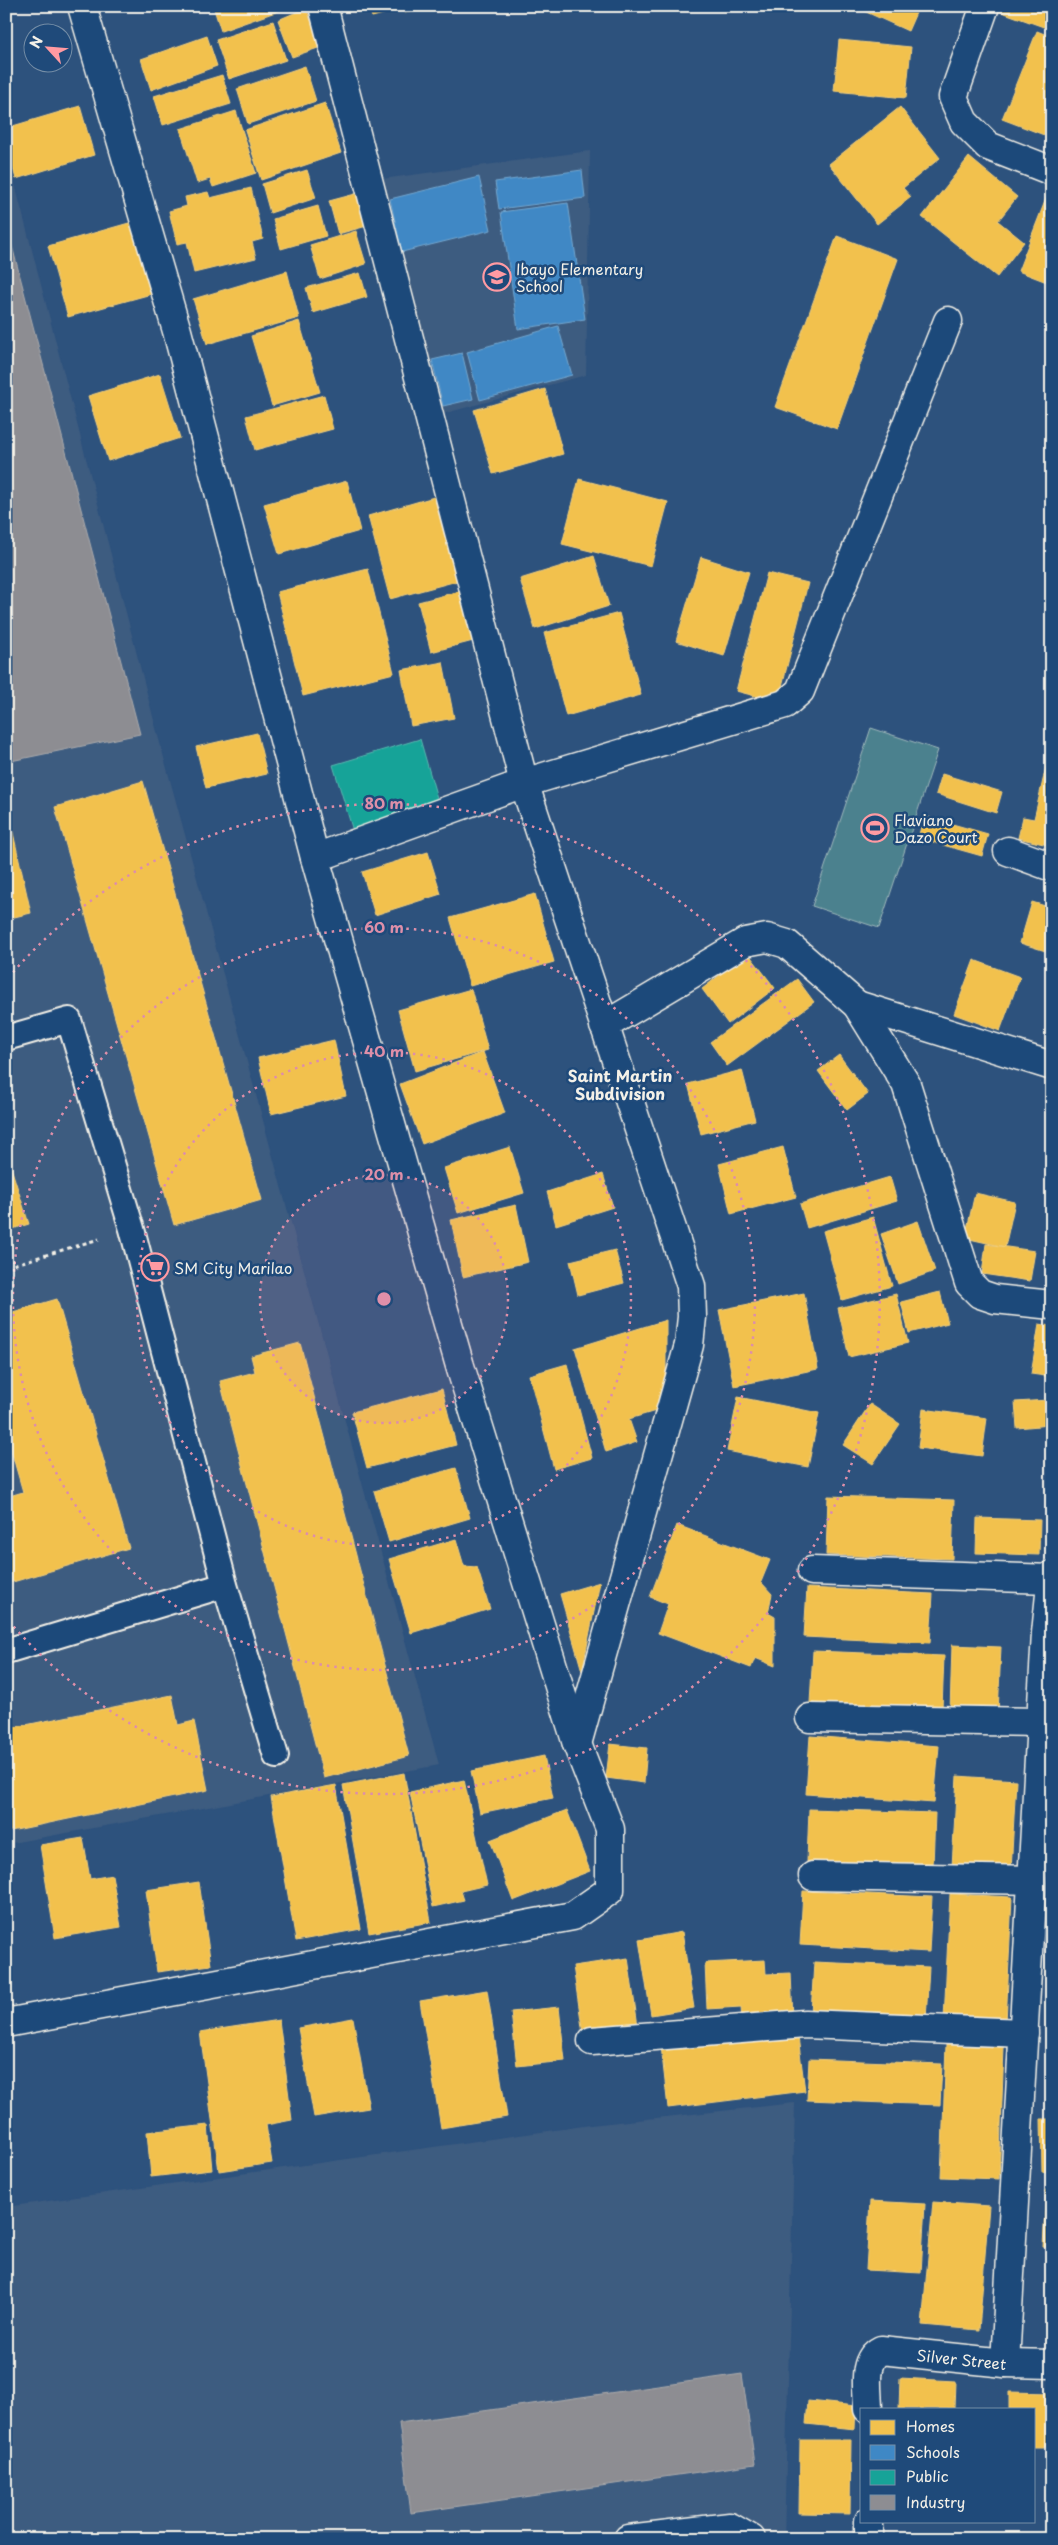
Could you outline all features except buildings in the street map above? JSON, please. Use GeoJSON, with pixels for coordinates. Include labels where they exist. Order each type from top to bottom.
{"type":"FeatureCollection","features":[{"type":"Feature","properties":{"kind":"street"},"geometry":{"type":"LineString","coordinates":[[6,2023],[573,1916],[610,1890],[610,1828],[577,1744],[460,1366],[315,858],[177,331],[82,6]]}},
{"type":"Feature","properties":{"kind":"street"},"geometry":{"type":"LineString","coordinates":[[323,6],[524,783],[691,1286],[692,1317],[689,1345],[577,1744]]}},
{"type":"Feature","properties":{"kind":"street"},"geometry":{"type":"LineString","coordinates":[[985,6],[953,97],[964,122],[988,146],[1052,171]]}},
{"type":"Feature","properties":{"kind":"street"},"geometry":{"type":"LineString","coordinates":[[315,858],[524,783],[785,704],[800,691],[948,321]]}},
{"type":"Feature","properties":{"kind":"street"},"geometry":{"type":"LineString","coordinates":[[1008,852],[1052,867]]}},
{"type":"Feature","properties":{"kind":"street"},"geometry":{"type":"LineString","coordinates":[[604,1026],[745,942],[767,938],[787,944],[857,1005],[906,1084],[969,1283],[980,1294],[995,1299],[1052,1305]]}},
{"type":"Feature","properties":{"kind":"street"},"geometry":{"type":"LineString","coordinates":[[857,1005],[1052,1066]]}},
{"type":"Feature","properties":{"kind":"street"},"geometry":{"type":"LineString","coordinates":[[812,1571],[1051,1579]]}},
{"type":"Feature","properties":{"kind":"street"},"geometry":{"type":"LineString","coordinates":[[1005,2363],[1041,1722],[1052,1575]]}},
{"type":"Feature","properties":{"kind":"street"},"geometry":{"type":"LineString","coordinates":[[810,1718],[1041,1722]]}},
{"type":"Feature","properties":{"kind":"street"},"geometry":{"type":"LineString","coordinates":[[813,1876],[1032,1880]]}},
{"type":"Feature","properties":{"kind":"street"},"geometry":{"type":"LineString","coordinates":[[592,2041],[805,2024],[1024,2033]]}},
{"type":"Feature","properties":{"kind":"street","name":"Silver Street"},"geometry":{"type":"LineString","coordinates":[[868,2408],[868,2364],[872,2354],[882,2350],[1005,2363],[1052,2364]]}},
{"type":"Feature","properties":{"kind":"street"},"geometry":{"type":"LineString","coordinates":[[869,2522],[869,2539]]}},
{"type":"Feature","properties":{"kind":"street"},"geometry":{"type":"LineString","coordinates":[[628,2539],[730,2527],[751,2539]]}},
{"type":"Feature","properties":{"kind":"lane"},"geometry":{"type":"LineString","coordinates":[[6,1038],[69,1020],[132,1229],[224,1585],[276,1756]]}},
{"type":"Feature","properties":{"kind":"lane"},"geometry":{"type":"LineString","coordinates":[[6,1652],[224,1585]]}},
{"type":"Feature","properties":{"kind":"path"},"geometry":{"type":"LineString","coordinates":[[6,1267],[132,1229]]}},
{"type":"Feature","properties":{"kind":"shaded area","name":"SM City Marilao"},"geometry":{"type":"Polygon","coordinates":[[[6,150],[158,736],[439,1765],[6,1844],[6,150]]]}},
{"type":"Feature","properties":{"kind":"shaded area","name":"Ibayo Elementary School"},"geometry":{"type":"Polygon","coordinates":[[[590,151],[586,375],[442,414],[382,179],[590,151]]]}},
{"type":"Feature","properties":{"kind":"shaded area"},"geometry":{"type":"Polygon","coordinates":[[[795,2103],[784,2539],[6,2539],[6,2207],[591,2125],[795,2103]]]}},
{"type":"Feature","properties":{"kind":"green space","name":"Flaviano Dazo Court"},"geometry":{"type":"Polygon","coordinates":[[[871,728],[938,750],[879,928],[812,906],[871,728]]]}},
{"type":"Feature","properties":{"kind":"place","name":"Ibayo Elementary School"},"geometry":{"type":"Point","coordinates":[497,277]}},
{"type":"Feature","properties":{"kind":"place","name":"Flaviano Dazo Court"},"geometry":{"type":"Point","coordinates":[875,828]}},
{"type":"Feature","properties":{"kind":"place","name":"SM City Marilao"},"geometry":{"type":"Point","coordinates":[155,1267]}},
{"type":"Feature","properties":{"kind":"district","name":"Saint Martin Subdivision"},"geometry":{"type":"Point","coordinates":[620,1084]}}]}
